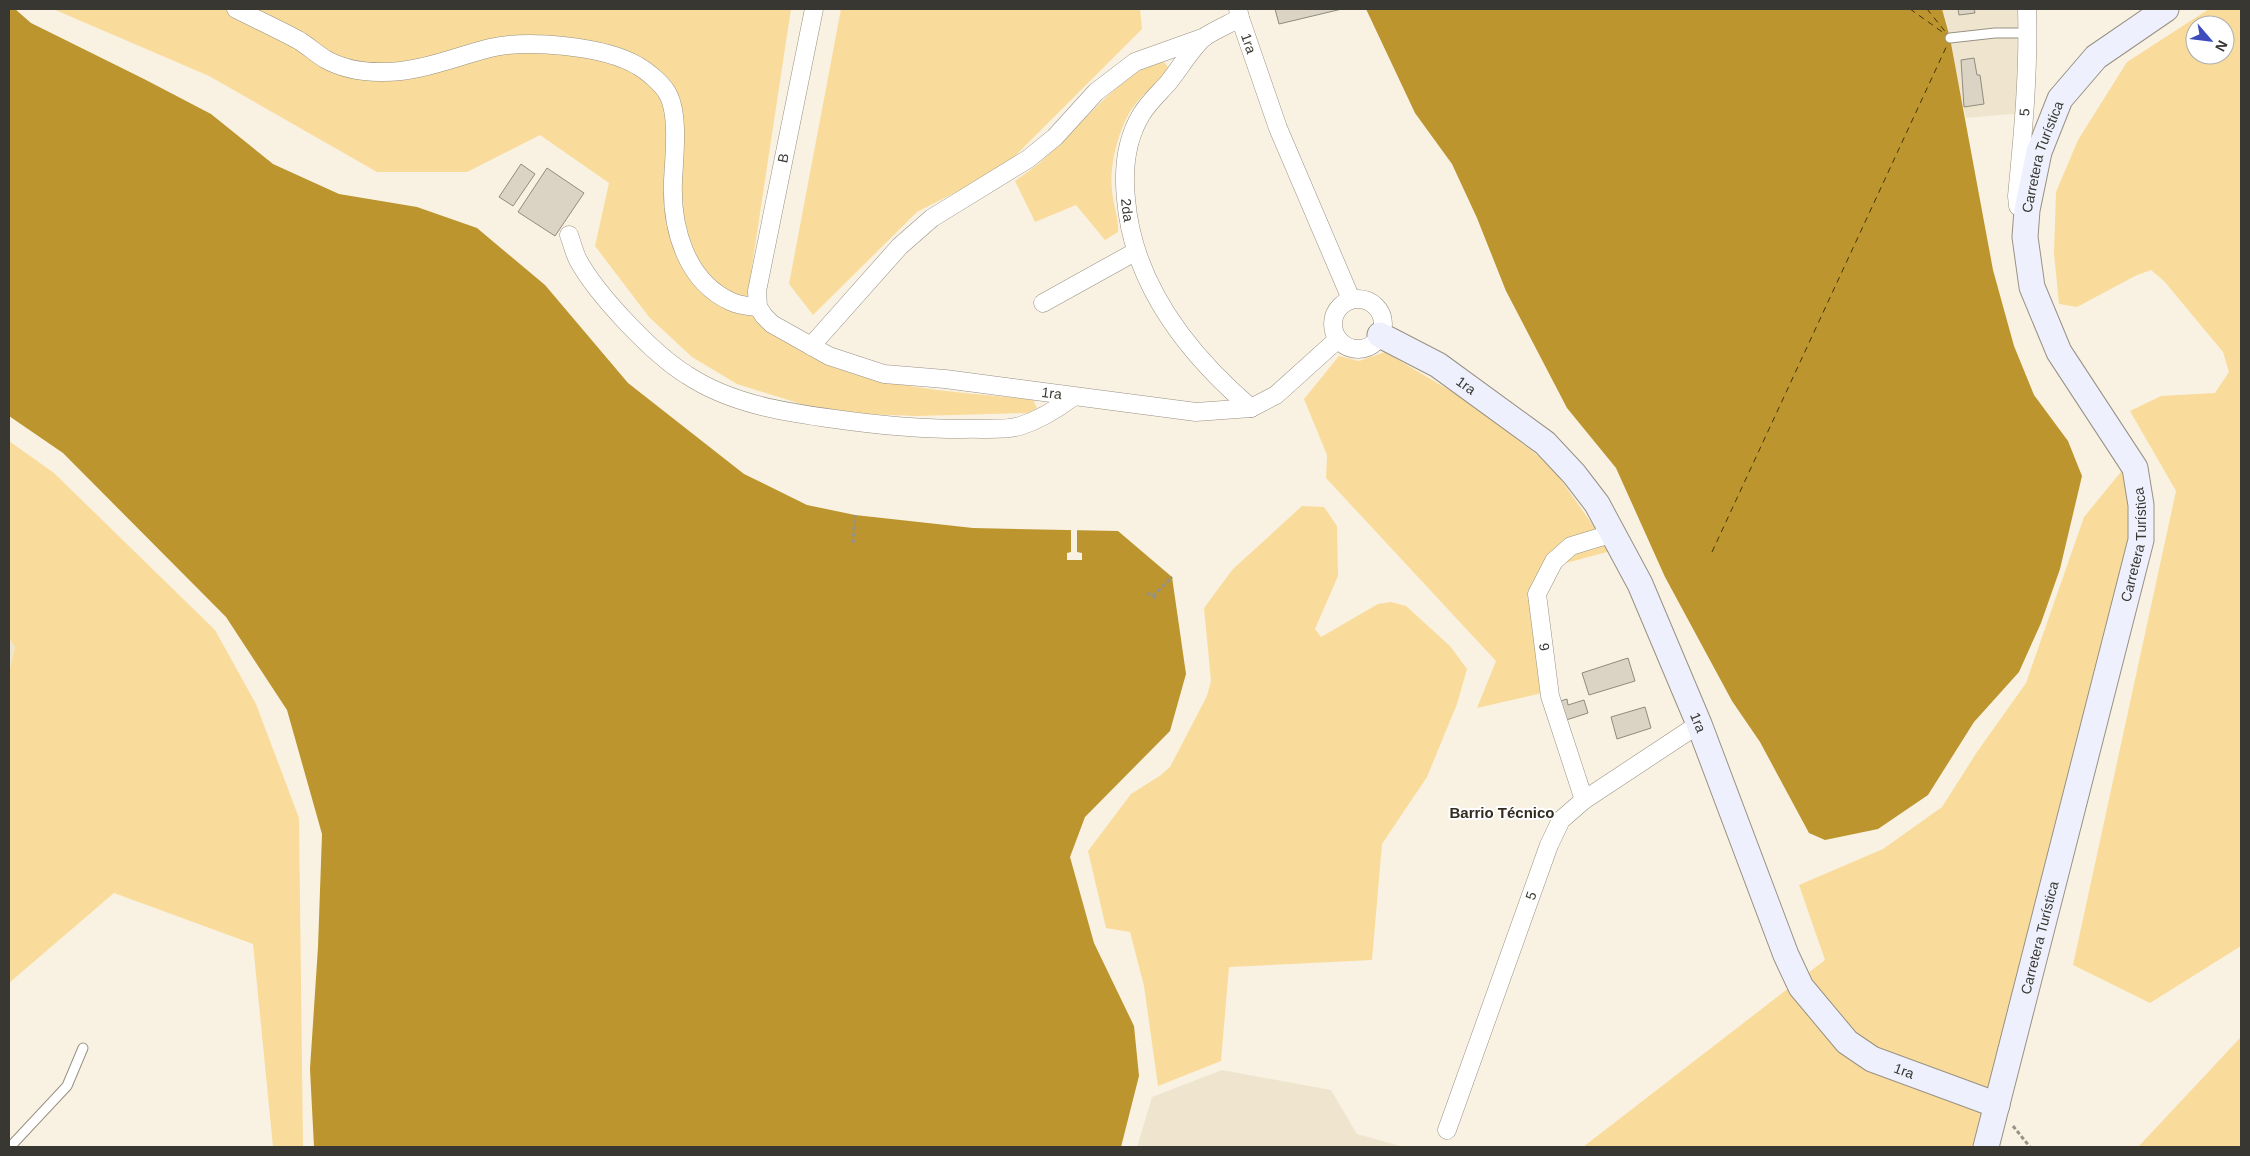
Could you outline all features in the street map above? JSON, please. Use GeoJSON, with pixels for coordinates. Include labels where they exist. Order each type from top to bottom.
{"type":"FeatureCollection","features":[{"type":"Feature","properties":{"kind":"main road","name":"Carretera Turística"},"geometry":{"type":"LineString","coordinates":[[1986,1147],[2141,540],[2141,505],[2135,468],[2059,352],[2032,287],[2025,237],[2027,210],[2040,152],[2060,99],[2096,57],[2166,9]]}},
{"type":"Feature","properties":{"kind":"main road","name":"1ra"},"geometry":{"type":"LineString","coordinates":[[1380,335],[1438,365],[1545,443],[1574,474],[1591,496],[1614,533],[1640,584],[1699,724],[1786,955],[1801,987],[1825,1018],[1847,1042],[1872,1059],[1997,1106]]}},
{"type":"Feature","properties":{"kind":"street"},"geometry":{"type":"LineString","coordinates":[[236,9],[301,42],[326,60],[347,68],[379,72],[403,71],[492,48],[524,43],[587,49],[639,66],[667,92],[672,108],[676,142],[673,184],[675,218],[679,241],[690,264],[710,289],[734,303],[758,307]]}},
{"type":"Feature","properties":{"kind":"street","name":"B"},"geometry":{"type":"LineString","coordinates":[[758,307],[757,291],[814,9]]}},
{"type":"Feature","properties":{"kind":"street","name":"5"},"geometry":{"type":"LineString","coordinates":[[2027,9],[2028,33],[2024,113],[2017,196],[2018,206],[2027,210]]}},
{"type":"Feature","properties":{"kind":"street","name":"1ra"},"geometry":{"type":"LineString","coordinates":[[1239,14],[1278,128],[1351,300]]}},
{"type":"Feature","properties":{"kind":"street","name":"2da"},"geometry":{"type":"LineString","coordinates":[[1239,14],[1205,37],[1141,114],[1127,150],[1124,179],[1127,220],[1135,252],[1156,296],[1183,338],[1204,364],[1251,408]]}},
{"type":"Feature","properties":{"kind":"street"},"geometry":{"type":"LineString","coordinates":[[811,346],[900,246],[932,218],[1028,159],[1055,137],[1096,92],[1134,62],[1205,37]]}},
{"type":"Feature","properties":{"kind":"street"},"geometry":{"type":"LineString","coordinates":[[569,235],[578,259],[596,286],[626,321],[660,353],[686,375],[717,391],[755,405],[792,413],[876,424],[932,429],[984,428],[1019,426],[1055,410],[1073,397]]}},
{"type":"Feature","properties":{"kind":"street"},"geometry":{"type":"LineString","coordinates":[[1043,303],[1135,252]]}},
{"type":"Feature","properties":{"kind":"street"},"geometry":{"type":"LineString","coordinates":[[1360,298],[1370,301],[1382,316],[1383,326],[1380,335],[1374,343],[1365,348],[1355,349],[1346,346],[1338,339],[1334,330],[1333,321],[1336,312],[1342,304],[1351,300],[1360,298]]}},
{"type":"Feature","properties":{"kind":"street","name":"1ra"},"geometry":{"type":"LineString","coordinates":[[758,307],[772,324],[829,356],[884,374],[945,379],[1196,412],[1251,408],[1276,395],[1338,339]]}},
{"type":"Feature","properties":{"kind":"street","name":"6"},"geometry":{"type":"LineString","coordinates":[[1584,800],[1550,696],[1537,594],[1554,561],[1571,546],[1614,533]]}},
{"type":"Feature","properties":{"kind":"street","name":"5"},"geometry":{"type":"LineString","coordinates":[[1447,1130],[1549,845],[1561,820],[1584,800],[1699,724]]}},
{"type":"Feature","properties":{"kind":"lane"},"geometry":{"type":"LineString","coordinates":[[1950,38],[1995,33],[2028,33]]}},
{"type":"Feature","properties":{"kind":"lane"},"geometry":{"type":"LineString","coordinates":[[10,1147],[67,1086],[83,1048]]}},
{"type":"Feature","properties":{"kind":"path"},"geometry":{"type":"LineString","coordinates":[[853,543],[855,515]]}},
{"type":"Feature","properties":{"kind":"path"},"geometry":{"type":"LineString","coordinates":[[1147,593],[1155,597],[1172,577]]}},
{"type":"Feature","properties":{"kind":"shaded area"},"geometry":{"type":"Polygon","coordinates":[[[9,9],[15,9],[31,23],[211,114],[273,164],[339,194],[417,207],[477,228],[545,285],[628,383],[744,474],[807,505],[855,515],[973,528],[1118,531],[1172,577],[1186,674],[1170,731],[1085,817],[1070,857],[1094,943],[1134,1026],[1139,1076],[1121,1147],[314,1147],[310,1069],[318,947],[322,834],[287,710],[226,617],[63,453],[9,416],[9,9]]]}},
{"type":"Feature","properties":{"kind":"shaded area"},"geometry":{"type":"Polygon","coordinates":[[[53,9],[791,9],[750,279],[757,322],[808,355],[839,369],[865,377],[921,388],[1033,400],[1037,408],[1028,413],[916,416],[864,414],[804,405],[737,384],[692,357],[649,317],[595,246],[609,183],[540,135],[467,172],[377,172],[209,76],[53,9]]]}},
{"type":"Feature","properties":{"kind":"shaded area"},"geometry":{"type":"Polygon","coordinates":[[[841,9],[1140,9],[1142,29],[1003,168],[917,212],[813,315],[789,284],[841,9]]]}},
{"type":"Feature","properties":{"kind":"shaded area"},"geometry":{"type":"Polygon","coordinates":[[[1366,9],[1942,9],[1950,38],[1993,270],[2014,346],[2034,395],[2068,441],[2082,476],[2060,569],[2041,623],[2019,672],[1974,722],[1928,795],[1878,829],[1825,840],[1809,833],[1760,742],[1732,701],[1665,577],[1616,468],[1567,408],[1506,291],[1477,218],[1452,164],[1415,113],[1366,9]]]}},
{"type":"Feature","properties":{"kind":"shaded area"},"geometry":{"type":"Polygon","coordinates":[[[1942,9],[2029,9],[2024,113],[1966,118],[1942,9]]]}},
{"type":"Feature","properties":{"kind":"shaded area"},"geometry":{"type":"Polygon","coordinates":[[[2209,9],[2241,9],[2241,946],[2150,1003],[2073,965],[2176,491],[2130,411],[2161,396],[2215,393],[2229,372],[2223,352],[2164,281],[2151,270],[2135,276],[2077,307],[2059,304],[2054,253],[2056,192],[2078,140],[2127,62],[2185,25],[2185,65],[2235,65],[2235,15],[2200,15],[2209,9]]]}},
{"type":"Feature","properties":{"kind":"shaded area"},"geometry":{"type":"Polygon","coordinates":[[[1157,60],[1165,63],[1169,69],[1131,110],[1121,132],[1114,156],[1112,190],[1118,221],[1118,232],[1105,240],[1076,205],[1035,222],[1015,181],[1043,160],[1125,81],[1157,60]]]}},
{"type":"Feature","properties":{"kind":"shaded area"},"geometry":{"type":"Polygon","coordinates":[[[1385,352],[1476,406],[1552,467],[1611,551],[1566,563],[1528,592],[1547,692],[1477,708],[1496,661],[1326,478],[1327,455],[1304,399],[1339,356],[1359,361],[1385,352]]]}},
{"type":"Feature","properties":{"kind":"shaded area"},"geometry":{"type":"Polygon","coordinates":[[[9,441],[54,473],[215,630],[256,704],[299,818],[303,1147],[273,1147],[253,944],[114,893],[9,983],[9,672],[15,647],[9,639],[9,441]]]}},
{"type":"Feature","properties":{"kind":"shaded area"},"geometry":{"type":"Polygon","coordinates":[[[2125,467],[2131,536],[1976,1147],[1583,1147],[1825,960],[1799,885],[1883,849],[1942,807],[1977,752],[2026,683],[2084,517],[2125,467]]]}},
{"type":"Feature","properties":{"kind":"shaded area"},"geometry":{"type":"Polygon","coordinates":[[[1302,506],[1324,507],[1337,526],[1338,576],[1315,629],[1321,637],[1378,604],[1391,602],[1406,606],[1450,646],[1467,669],[1457,704],[1427,777],[1382,844],[1372,960],[1229,967],[1221,1061],[1158,1086],[1144,986],[1130,932],[1106,928],[1088,851],[1131,794],[1170,767],[1207,696],[1211,681],[1204,608],[1233,569],[1302,506]]]}},
{"type":"Feature","properties":{"kind":"shaded area"},"geometry":{"type":"Polygon","coordinates":[[[9,640],[15,647],[9,672],[9,640]]]}},
{"type":"Feature","properties":{"kind":"shaded area"},"geometry":{"type":"Polygon","coordinates":[[[2241,1037],[2241,1147],[2138,1147],[2241,1037]]]}},
{"type":"Feature","properties":{"kind":"shaded area"},"geometry":{"type":"Polygon","coordinates":[[[1222,1070],[1331,1090],[1357,1134],[1404,1147],[1137,1147],[1152,1097],[1222,1070]]]}},
{"type":"Feature","properties":{"kind":"pier"},"geometry":{"type":"Polygon","coordinates":[[[1071,530],[1077,530],[1077,552],[1082,553],[1082,560],[1067,560],[1067,553],[1071,552],[1071,530]]]}},
{"type":"Feature","properties":{"kind":"building"},"geometry":{"type":"Polygon","coordinates":[[[1275,9],[1342,9],[1279,24],[1275,9]]]}},
{"type":"Feature","properties":{"kind":"building"},"geometry":{"type":"Polygon","coordinates":[[[1958,9],[1974,9],[1975,13],[1959,15],[1958,9]]]}},
{"type":"Feature","properties":{"kind":"building"},"geometry":{"type":"Polygon","coordinates":[[[1974,58],[1977,75],[1980,75],[1984,104],[1964,107],[1961,60],[1974,58]]]}},
{"type":"Feature","properties":{"kind":"building"},"geometry":{"type":"Polygon","coordinates":[[[521,164],[535,174],[513,206],[499,197],[521,164]]]}},
{"type":"Feature","properties":{"kind":"building"},"geometry":{"type":"Polygon","coordinates":[[[547,168],[584,193],[555,236],[518,212],[547,168]]]}},
{"type":"Feature","properties":{"kind":"building"},"geometry":{"type":"Polygon","coordinates":[[[1628,658],[1635,681],[1589,695],[1582,673],[1628,658]]]}},
{"type":"Feature","properties":{"kind":"building"},"geometry":{"type":"Polygon","coordinates":[[[1567,699],[1568,705],[1584,700],[1588,713],[1560,722],[1554,703],[1567,699]]]}},
{"type":"Feature","properties":{"kind":"building"},"geometry":{"type":"Polygon","coordinates":[[[1645,707],[1651,728],[1617,739],[1611,717],[1645,707]]]}},
{"type":"Feature","properties":{"kind":"ferry route"},"geometry":{"type":"LineString","coordinates":[[1910,9],[1948,36]]}},
{"type":"Feature","properties":{"kind":"ferry route"},"geometry":{"type":"LineString","coordinates":[[1927,9],[1948,35]]}},
{"type":"Feature","properties":{"kind":"ferry route"},"geometry":{"type":"LineString","coordinates":[[1712,552],[1949,41]]}},
{"type":"Feature","properties":{"kind":"district","name":"Barrio Técnico"},"geometry":{"type":"Point","coordinates":[1502,812]}}]}
